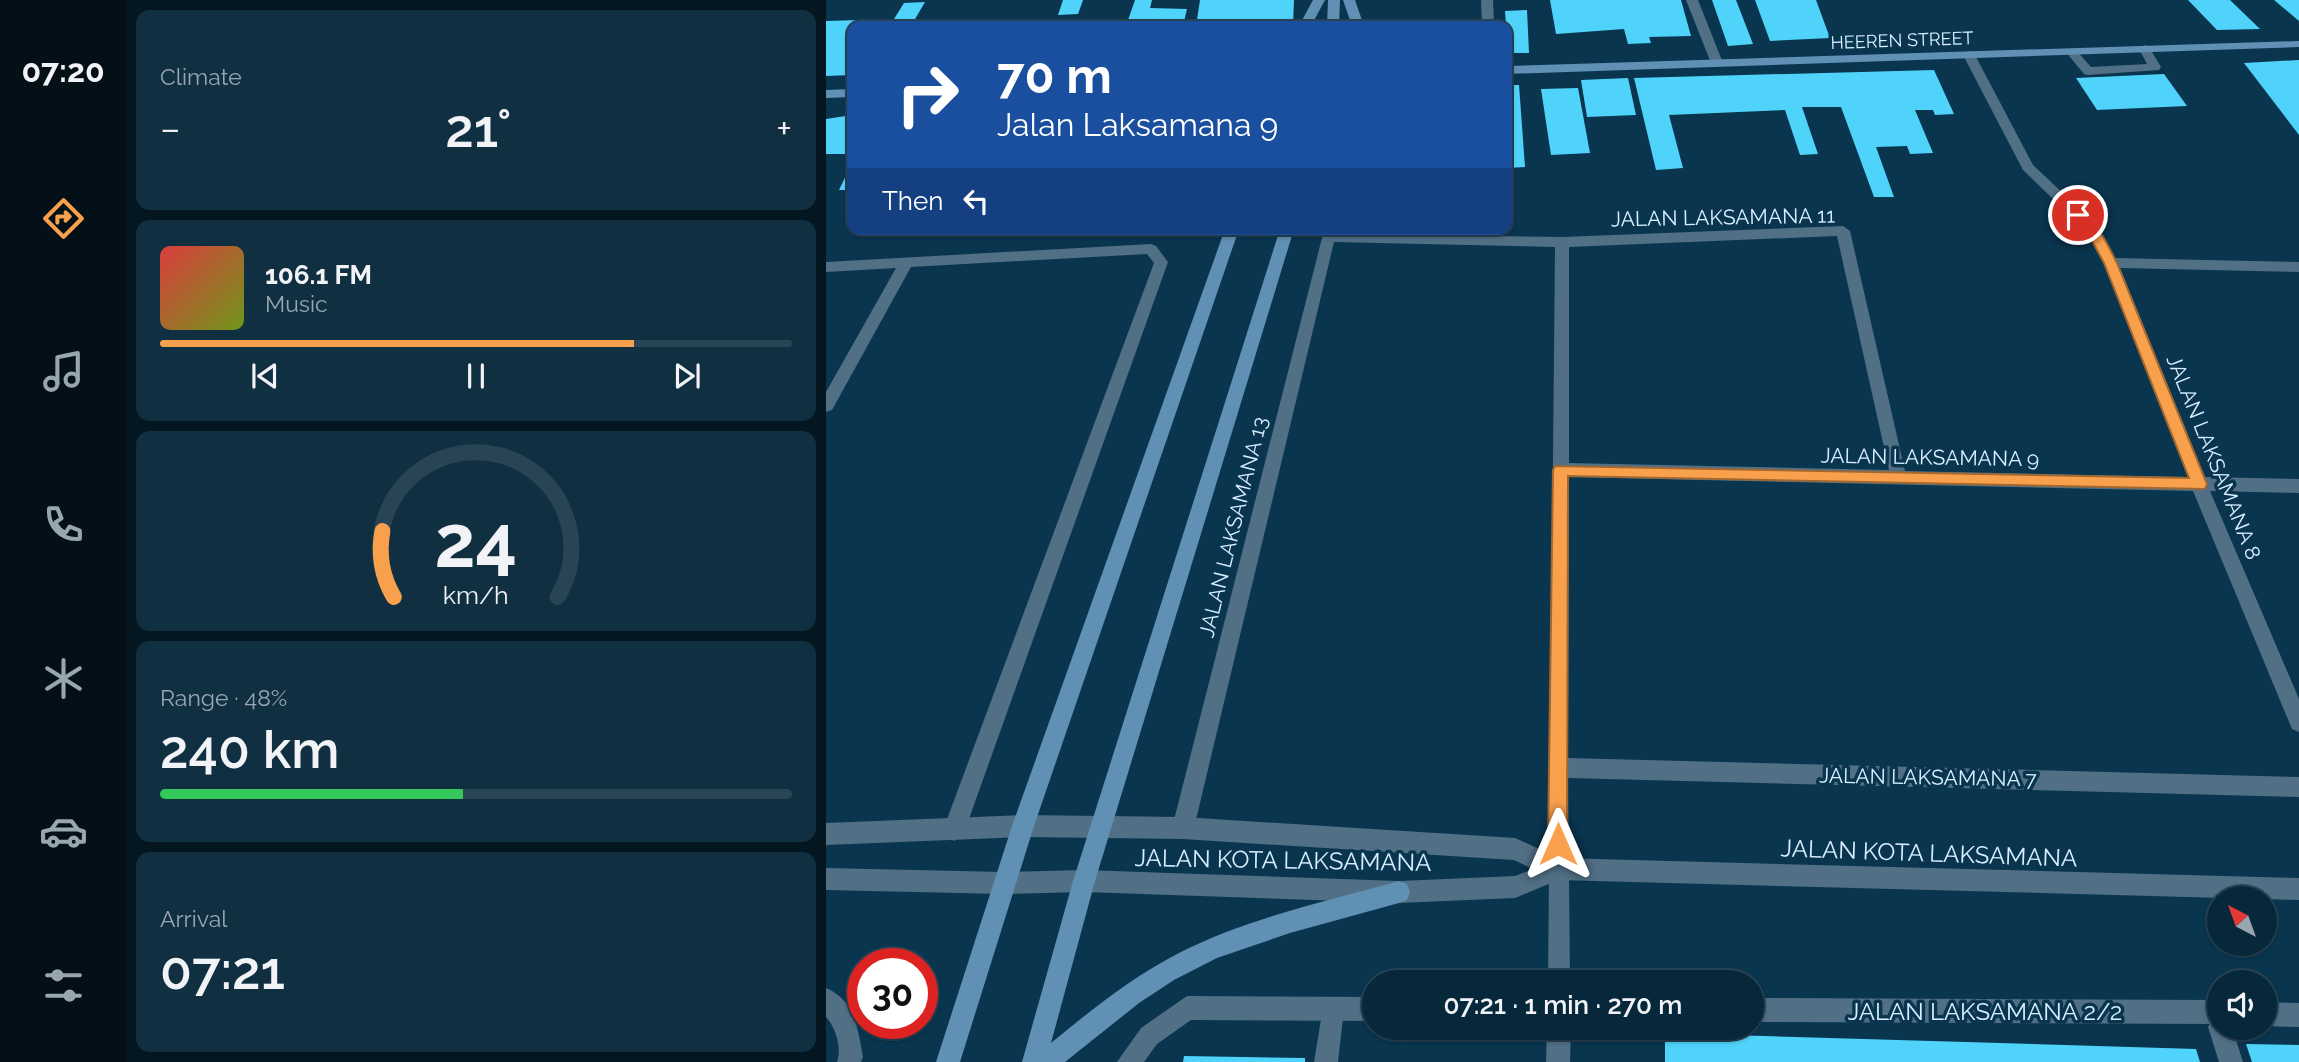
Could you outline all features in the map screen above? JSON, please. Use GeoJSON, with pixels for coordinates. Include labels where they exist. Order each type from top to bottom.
{"type":"FeatureCollection","features":[{"type":"Feature","properties":{"kind":"main road"},"geometry":{"type":"LineString","coordinates":[[1308,21],[1319,0]]}},
{"type":"Feature","properties":{"kind":"main road"},"geometry":{"type":"LineString","coordinates":[[1333,21],[1334,0]]}},
{"type":"Feature","properties":{"kind":"main road"},"geometry":{"type":"LineString","coordinates":[[1349,0],[1356,21]]}},
{"type":"Feature","properties":{"kind":"main road","name":"HEEREN STREET"},"geometry":{"type":"LineString","coordinates":[[1512,70],[2299,44]]}},
{"type":"Feature","properties":{"kind":"main road"},"geometry":{"type":"LineString","coordinates":[[826,94],[847,93]]}},
{"type":"Feature","properties":{"kind":"main road"},"geometry":{"type":"LineString","coordinates":[[948,1062],[1003,884],[1231,235]]}},
{"type":"Feature","properties":{"kind":"main road"},"geometry":{"type":"LineString","coordinates":[[1034,1062],[1084,881],[1285,235]]}},
{"type":"Feature","properties":{"kind":"main road"},"geometry":{"type":"LineString","coordinates":[[1047,1062],[1118,1002],[1186,961],[1246,937],[1399,892]]}},
{"type":"Feature","properties":{"kind":"street"},"geometry":{"type":"LineString","coordinates":[[1487,0],[1488,21]]}},
{"type":"Feature","properties":{"kind":"street"},"geometry":{"type":"LineString","coordinates":[[1692,0],[1717,63]]}},
{"type":"Feature","properties":{"kind":"street"},"geometry":{"type":"LineString","coordinates":[[2071,51],[2088,71],[2155,67],[2145,49]]}},
{"type":"Feature","properties":{"kind":"street","name":"JALAN LAKSAMANA 8"},"geometry":{"type":"LineString","coordinates":[[1969,55],[2028,167],[2078,215],[2095,235],[2111,263],[2199,484],[2299,722]]}},
{"type":"Feature","properties":{"kind":"street","name":"JALAN LAKSAMANA 11"},"geometry":{"type":"LineString","coordinates":[[1562,242],[1843,230],[1899,479]]}},
{"type":"Feature","properties":{"kind":"street","name":"JALAN LAKSAMANA 13"},"geometry":{"type":"LineString","coordinates":[[1183,828],[1328,237],[1562,242]]}},
{"type":"Feature","properties":{"kind":"street"},"geometry":{"type":"LineString","coordinates":[[1559,970],[1562,242]]}},
{"type":"Feature","properties":{"kind":"street"},"geometry":{"type":"LineString","coordinates":[[826,267],[1151,249],[1161,262],[954,830]]}},
{"type":"Feature","properties":{"kind":"street"},"geometry":{"type":"LineString","coordinates":[[826,406],[907,262]]}},
{"type":"Feature","properties":{"kind":"street"},"geometry":{"type":"LineString","coordinates":[[2111,263],[2299,267]]}},
{"type":"Feature","properties":{"kind":"street","name":"JALAN LAKSAMANA 9"},"geometry":{"type":"LineString","coordinates":[[1560,470],[2299,486]]}},
{"type":"Feature","properties":{"kind":"street","name":"JALAN LAKSAMANA 7"},"geometry":{"type":"LineString","coordinates":[[1558,768],[2299,787]]}},
{"type":"Feature","properties":{"kind":"street","name":"JALAN KOTA LAKSAMANA"},"geometry":{"type":"LineString","coordinates":[[826,834],[1023,826],[1183,828],[1515,849],[1558,869],[2299,889]]}},
{"type":"Feature","properties":{"kind":"street","name":"JALAN KOTA LAKSAMANA"},"geometry":{"type":"LineString","coordinates":[[826,879],[1003,884],[1084,881],[1399,892],[1515,887],[1558,869]]}},
{"type":"Feature","properties":{"kind":"street"},"geometry":{"type":"LineString","coordinates":[[826,1000],[845,1021],[851,1057],[849,1062]]}},
{"type":"Feature","properties":{"kind":"street"},"geometry":{"type":"LineString","coordinates":[[1129,1062],[1149,1036],[1187,1008],[1362,1009]]}},
{"type":"Feature","properties":{"kind":"street"},"geometry":{"type":"LineString","coordinates":[[1326,1062],[1332,1009]]}},
{"type":"Feature","properties":{"kind":"street","name":"JALAN LAKSAMANA 2/2"},"geometry":{"type":"LineString","coordinates":[[1764,1010],[2207,1019]]}},
{"type":"Feature","properties":{"kind":"street"},"geometry":{"type":"LineString","coordinates":[[2277,1014],[2299,1015]]}},
{"type":"Feature","properties":{"kind":"street"},"geometry":{"type":"LineString","coordinates":[[1558,1062],[1559,1040]]}},
{"type":"Feature","properties":{"kind":"street"},"geometry":{"type":"LineString","coordinates":[[2224,1040],[2231,1062]]}},
{"type":"Feature","properties":{"kind":"building"},"geometry":{"type":"Polygon","coordinates":[[[1063,0],[1083,0],[1078,14],[1058,15],[1063,0]]]}},
{"type":"Feature","properties":{"kind":"building"},"geometry":{"type":"Polygon","coordinates":[[[1135,0],[1152,0],[1150,8],[1187,9],[1184,21],[1128,21],[1135,0]]]}},
{"type":"Feature","properties":{"kind":"building"},"geometry":{"type":"Polygon","coordinates":[[[1200,0],[1294,0],[1293,21],[1197,21],[1200,0]]]}},
{"type":"Feature","properties":{"kind":"building"},"geometry":{"type":"Polygon","coordinates":[[[1550,0],[1681,0],[1691,36],[1649,37],[1651,43],[1628,44],[1624,29],[1556,34],[1550,0]]]}},
{"type":"Feature","properties":{"kind":"building"},"geometry":{"type":"Polygon","coordinates":[[[1712,0],[1736,0],[1753,44],[1728,46],[1712,0]]]}},
{"type":"Feature","properties":{"kind":"building"},"geometry":{"type":"Polygon","coordinates":[[[1755,0],[1816,0],[1830,38],[1770,41],[1755,0]]]}},
{"type":"Feature","properties":{"kind":"building"},"geometry":{"type":"Polygon","coordinates":[[[2188,0],[2230,0],[2260,29],[2217,30],[2188,0]]]}},
{"type":"Feature","properties":{"kind":"building"},"geometry":{"type":"Polygon","coordinates":[[[2274,0],[2299,0],[2299,21],[2274,0]]]}},
{"type":"Feature","properties":{"kind":"building"},"geometry":{"type":"Polygon","coordinates":[[[925,2],[914,21],[847,21],[847,75],[826,76],[826,21],[894,19],[904,3],[925,2]]]}},
{"type":"Feature","properties":{"kind":"building"},"geometry":{"type":"Polygon","coordinates":[[[1527,10],[1529,53],[1512,53],[1512,21],[1506,21],[1505,11],[1527,10]]]}},
{"type":"Feature","properties":{"kind":"building"},"geometry":{"type":"Polygon","coordinates":[[[2299,60],[2299,135],[2244,63],[2299,60]]]}},
{"type":"Feature","properties":{"kind":"building"},"geometry":{"type":"Polygon","coordinates":[[[1934,70],[1954,114],[1935,115],[1933,110],[1915,110],[1933,153],[1910,154],[1907,146],[1876,147],[1894,197],[1874,197],[1841,107],[1802,107],[1818,154],[1800,155],[1785,110],[1669,115],[1683,168],[1656,170],[1634,78],[1934,70]]]}},
{"type":"Feature","properties":{"kind":"building"},"geometry":{"type":"Polygon","coordinates":[[[2164,74],[2187,106],[2097,110],[2076,78],[2164,74]]]}},
{"type":"Feature","properties":{"kind":"building"},"geometry":{"type":"Polygon","coordinates":[[[1628,78],[1636,115],[1587,117],[1581,80],[1628,78]]]}},
{"type":"Feature","properties":{"kind":"building"},"geometry":{"type":"Polygon","coordinates":[[[1512,85],[1519,85],[1525,167],[1512,168],[1512,85]]]}},
{"type":"Feature","properties":{"kind":"building"},"geometry":{"type":"Polygon","coordinates":[[[1578,88],[1590,153],[1551,155],[1541,89],[1578,88]]]}},
{"type":"Feature","properties":{"kind":"building"},"geometry":{"type":"Polygon","coordinates":[[[847,116],[847,154],[826,154],[826,119],[847,116]]]}},
{"type":"Feature","properties":{"kind":"building"},"geometry":{"type":"Polygon","coordinates":[[[847,173],[847,190],[839,190],[847,173]]]}},
{"type":"Feature","properties":{"kind":"building"},"geometry":{"type":"Polygon","coordinates":[[[1764,1036],[2196,1049],[2200,1062],[1665,1062],[1665,1040],[1764,1040],[1764,1036]]]}},
{"type":"Feature","properties":{"kind":"building"},"geometry":{"type":"Polygon","coordinates":[[[2246,1044],[2299,1045],[2299,1062],[2252,1062],[2246,1044]]]}},
{"type":"Feature","properties":{"kind":"building"},"geometry":{"type":"Polygon","coordinates":[[[1184,1056],[1305,1058],[1305,1062],[1183,1062],[1184,1056]]]}},
{"type":"Feature","properties":{"kind":"route"},"geometry":{"type":"LineString","coordinates":[[1558,844],[1560,470],[2199,484],[2111,263],[2095,235],[2078,215]]}}]}
